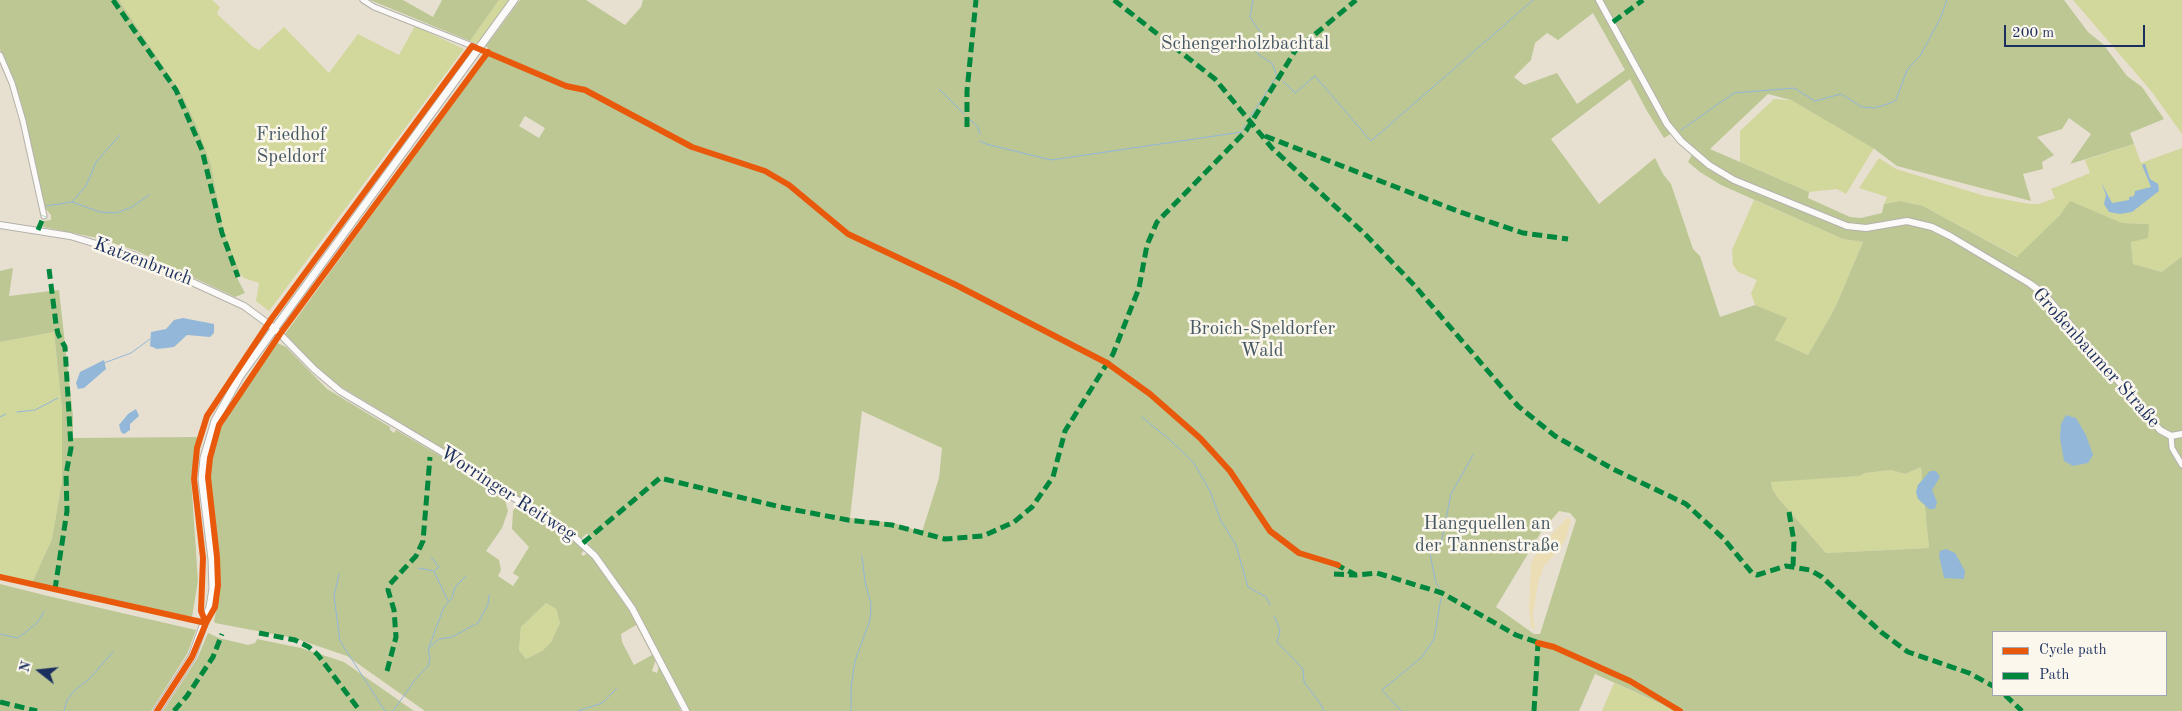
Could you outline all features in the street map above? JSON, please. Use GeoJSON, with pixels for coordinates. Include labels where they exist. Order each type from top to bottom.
{"type":"FeatureCollection","features":[{"type":"Feature","properties":{"kind":"main road"},"geometry":{"type":"LineString","coordinates":[[156,711],[192,656],[206,623],[213,589],[212,559],[202,479],[209,438],[228,395],[274,328],[514,0]]}},
{"type":"Feature","properties":{"kind":"street"},"geometry":{"type":"LineString","coordinates":[[363,0],[374,7],[480,49]]}},
{"type":"Feature","properties":{"kind":"street","name":"Großenbaumer Straße"},"geometry":{"type":"LineString","coordinates":[[1599,0],[1667,124],[1681,141],[1709,165],[1734,180],[1847,226],[1866,228],[1907,221],[1932,227],[2029,283],[2044,294],[2152,422],[2163,433],[2171,436],[2172,448],[2182,465]]}},
{"type":"Feature","properties":{"kind":"street"},"geometry":{"type":"LineString","coordinates":[[0,55],[12,84],[23,121],[44,216]]}},
{"type":"Feature","properties":{"kind":"street","name":"Katzenbruch"},"geometry":{"type":"LineString","coordinates":[[0,225],[70,236],[133,255],[236,302],[274,328]]}},
{"type":"Feature","properties":{"kind":"street","name":"Worringer Reitweg"},"geometry":{"type":"LineString","coordinates":[[274,328],[314,369],[340,391],[491,483],[583,543],[595,556],[632,608],[686,711]]}},
{"type":"Feature","properties":{"kind":"street"},"geometry":{"type":"LineString","coordinates":[[2171,436],[2182,434]]}},
{"type":"Feature","properties":{"kind":"green space"},"geometry":{"type":"Polygon","coordinates":[[[0,0],[119,0],[182,95],[197,127],[211,165],[224,233],[241,276],[237,278],[245,293],[235,297],[137,251],[98,238],[43,227],[44,221],[51,220],[51,215],[43,206],[13,82],[0,49],[0,0]]]}},
{"type":"Feature","properties":{"kind":"green space","name":"Friedhof Speldorf"},"geometry":{"type":"Polygon","coordinates":[[[119,0],[212,0],[220,7],[217,14],[253,47],[259,50],[284,27],[329,73],[358,34],[399,55],[415,26],[464,49],[269,311],[256,301],[259,283],[244,278],[237,270],[224,233],[211,165],[182,96],[119,0]]]}},
{"type":"Feature","properties":{"kind":"green space"},"geometry":{"type":"Polygon","coordinates":[[[370,0],[403,0],[433,17],[442,0],[499,0],[470,41],[370,0]]]}},
{"type":"Feature","properties":{"kind":"green space"},"geometry":{"type":"Polygon","coordinates":[[[499,0],[510,0],[482,40],[476,43],[470,41],[499,0]]]}},
{"type":"Feature","properties":{"kind":"green space","name":"Broich-Speldorfer Wald"},"geometry":{"type":"Polygon","coordinates":[[[520,0],[586,0],[625,25],[641,7],[643,0],[2064,0],[2088,32],[2103,44],[2127,76],[2142,87],[2164,119],[2130,133],[2134,144],[2070,164],[2091,134],[2069,118],[2062,129],[2037,137],[2054,155],[2042,162],[2043,169],[2023,174],[2031,201],[1897,166],[1873,148],[1791,100],[1768,94],[1710,149],[1809,192],[1808,198],[1850,217],[1861,218],[1882,213],[1884,204],[1900,201],[1923,206],[2017,257],[2060,215],[2070,201],[2122,223],[2149,224],[2148,238],[2131,242],[2133,264],[2162,272],[2182,256],[2182,711],[1677,711],[1595,674],[1579,711],[689,711],[633,605],[589,546],[588,543],[593,538],[590,535],[586,534],[581,539],[487,475],[338,385],[322,373],[285,334],[491,51],[486,46],[520,0]],[[1593,13],[1558,40],[1547,33],[1535,43],[1531,60],[1514,77],[1524,85],[1557,73],[1577,104],[1625,70],[1593,13]],[[1630,79],[1551,139],[1599,204],[1655,158],[1663,174],[1671,184],[1693,249],[1700,256],[1720,317],[1755,305],[1787,318],[1775,340],[1808,355],[1835,308],[1863,242],[1843,239],[1721,185],[1700,172],[1688,162],[1694,151],[1675,131],[1664,138],[1630,79]],[[525,116],[519,126],[539,138],[545,128],[525,116]],[[862,411],[850,518],[894,523],[922,532],[939,478],[942,448],[862,411]],[[1921,467],[1905,474],[1891,470],[1865,473],[1860,476],[1771,482],[1778,498],[1826,553],[1929,548],[1921,467]],[[1559,511],[1541,532],[1496,607],[1534,634],[1540,634],[1576,520],[1570,513],[1559,511]]]}},
{"type":"Feature","properties":{"kind":"green space"},"geometry":{"type":"Polygon","coordinates":[[[2073,0],[2182,0],[2182,134],[2152,92],[2073,0]]]}},
{"type":"Feature","properties":{"kind":"green space"},"geometry":{"type":"Polygon","coordinates":[[[1774,99],[1791,100],[1874,148],[1846,194],[1837,189],[1809,192],[1740,162],[1740,131],[1774,99]]]}},
{"type":"Feature","properties":{"kind":"green space"},"geometry":{"type":"Polygon","coordinates":[[[2134,144],[2141,163],[2182,148],[2182,256],[2162,272],[2133,264],[2131,242],[2149,224],[2122,223],[2070,202],[2060,215],[2018,257],[1923,206],[1900,201],[1884,204],[1887,197],[1859,188],[1879,158],[1896,169],[1985,196],[2039,204],[2055,198],[2051,189],[2090,173],[2085,160],[2134,144]]]}},
{"type":"Feature","properties":{"kind":"green space"},"geometry":{"type":"Polygon","coordinates":[[[1754,200],[1843,239],[1863,242],[1835,308],[1808,355],[1775,340],[1786,318],[1755,305],[1751,293],[1757,280],[1738,272],[1733,265],[1732,250],[1754,200]]]}},
{"type":"Feature","properties":{"kind":"green space"},"geometry":{"type":"Polygon","coordinates":[[[13,268],[9,296],[59,290],[73,416],[73,438],[198,437],[191,478],[198,581],[192,617],[32,583],[52,539],[62,481],[62,409],[54,332],[0,342],[0,271],[13,268]]]}},
{"type":"Feature","properties":{"kind":"green space"},"geometry":{"type":"Polygon","coordinates":[[[54,332],[62,409],[62,481],[52,539],[32,583],[0,575],[0,342],[54,332]]]}},
{"type":"Feature","properties":{"kind":"green space"},"geometry":{"type":"Polygon","coordinates":[[[277,343],[286,347],[327,389],[390,427],[390,430],[394,433],[396,430],[504,496],[508,511],[502,528],[486,551],[499,560],[501,570],[498,576],[513,586],[519,577],[513,573],[529,547],[512,529],[513,511],[518,504],[585,549],[581,554],[583,556],[588,553],[591,555],[632,615],[656,659],[652,671],[657,673],[659,666],[681,711],[425,711],[347,656],[294,638],[215,623],[220,591],[219,561],[210,499],[211,458],[222,423],[244,387],[277,343]],[[546,603],[521,627],[519,650],[526,659],[542,651],[551,642],[560,623],[556,609],[546,603]],[[636,625],[621,634],[622,642],[634,665],[652,655],[636,625]]]}},
{"type":"Feature","properties":{"kind":"green space"},"geometry":{"type":"Polygon","coordinates":[[[1921,467],[1929,548],[1826,553],[1778,498],[1773,490],[1771,481],[1860,476],[1865,473],[1891,470],[1905,474],[1921,467]]]}},
{"type":"Feature","properties":{"kind":"green space"},"geometry":{"type":"Polygon","coordinates":[[[0,584],[196,630],[187,654],[151,711],[0,711],[0,584]]]}},
{"type":"Feature","properties":{"kind":"green space"},"geometry":{"type":"Polygon","coordinates":[[[546,603],[556,609],[560,623],[551,642],[542,651],[526,659],[519,650],[521,627],[546,603]]]}},
{"type":"Feature","properties":{"kind":"green space"},"geometry":{"type":"Polygon","coordinates":[[[208,633],[219,638],[248,645],[255,643],[257,639],[301,648],[344,662],[414,711],[163,711],[197,659],[208,633]]]}},
{"type":"Feature","properties":{"kind":"green space"},"geometry":{"type":"Polygon","coordinates":[[[1614,683],[1677,711],[1602,711],[1614,683]]]}},
{"type":"Feature","properties":{"kind":"sand"},"geometry":{"type":"Polygon","coordinates":[[[1567,518],[1571,519],[1566,538],[1560,549],[1544,566],[1538,582],[1533,615],[1535,629],[1531,628],[1529,608],[1531,563],[1540,547],[1567,518]]]}},
{"type":"Feature","properties":{"kind":"water"},"geometry":{"type":"Polygon","coordinates":[[[2145,164],[2150,179],[2158,184],[2159,191],[2132,212],[2120,214],[2109,212],[2104,204],[2106,195],[2101,182],[2112,203],[2129,200],[2129,197],[2134,196],[2135,191],[2151,187],[2142,165],[2145,164]]]}},
{"type":"Feature","properties":{"kind":"water"},"geometry":{"type":"Polygon","coordinates":[[[183,318],[214,324],[214,333],[210,337],[187,335],[174,347],[157,349],[150,346],[151,332],[166,329],[174,320],[183,318]]]}},
{"type":"Feature","properties":{"kind":"water"},"geometry":{"type":"Polygon","coordinates":[[[104,360],[106,369],[84,388],[78,389],[76,383],[80,372],[104,360]]]}},
{"type":"Feature","properties":{"kind":"water"},"geometry":{"type":"Polygon","coordinates":[[[136,409],[139,416],[130,424],[130,430],[124,434],[121,432],[119,425],[128,414],[136,409]]]}},
{"type":"Feature","properties":{"kind":"water"},"geometry":{"type":"Polygon","coordinates":[[[2066,415],[2076,418],[2086,435],[2093,455],[2088,463],[2073,466],[2064,461],[2060,438],[2061,424],[2066,415]]]}},
{"type":"Feature","properties":{"kind":"water"},"geometry":{"type":"Polygon","coordinates":[[[1930,471],[1936,471],[1940,477],[1932,490],[1937,502],[1935,509],[1929,509],[1918,499],[1916,492],[1918,485],[1930,471]]]}},
{"type":"Feature","properties":{"kind":"water"},"geometry":{"type":"Polygon","coordinates":[[[1946,549],[1955,553],[1965,571],[1964,579],[1944,578],[1939,555],[1940,551],[1946,549]]]}},
{"type":"Feature","properties":{"kind":"waterway"},"geometry":{"type":"LineString","coordinates":[[1249,119],[1277,76],[1272,63],[1259,55],[1255,50],[1261,33],[1250,17],[1253,0]]}},
{"type":"Feature","properties":{"kind":"waterway"},"geometry":{"type":"LineString","coordinates":[[1283,81],[1295,93],[1315,76],[1371,141],[1533,0]]}},
{"type":"Feature","properties":{"kind":"waterway"},"geometry":{"type":"LineString","coordinates":[[1681,130],[1734,93],[1794,88],[1815,101],[1841,94],[1862,107],[1875,108],[1893,102],[1896,100],[1907,70],[1920,56],[1940,19],[1947,0]]}},
{"type":"Feature","properties":{"kind":"waterway"},"geometry":{"type":"LineString","coordinates":[[939,89],[964,114]]}},
{"type":"Feature","properties":{"kind":"waterway"},"geometry":{"type":"LineString","coordinates":[[969,119],[978,127],[980,134]]}},
{"type":"Feature","properties":{"kind":"waterway"},"geometry":{"type":"LineString","coordinates":[[1243,129],[1245,125]]}},
{"type":"Feature","properties":{"kind":"waterway"},"geometry":{"type":"LineString","coordinates":[[980,141],[1051,160],[1242,132]]}},
{"type":"Feature","properties":{"kind":"waterway"},"geometry":{"type":"LineString","coordinates":[[72,202],[86,186],[96,162],[120,135]]}},
{"type":"Feature","properties":{"kind":"waterway"},"geometry":{"type":"LineString","coordinates":[[46,206],[72,202],[100,212],[116,213],[132,207],[149,195]]}},
{"type":"Feature","properties":{"kind":"waterway"},"geometry":{"type":"LineString","coordinates":[[104,363],[131,353],[150,339]]}},
{"type":"Feature","properties":{"kind":"waterway"},"geometry":{"type":"LineString","coordinates":[[17,412],[35,410],[58,398]]}},
{"type":"Feature","properties":{"kind":"waterway"},"geometry":{"type":"LineString","coordinates":[[0,417],[6,414]]}},
{"type":"Feature","properties":{"kind":"waterway"},"geometry":{"type":"LineString","coordinates":[[1142,417],[1194,463],[1210,491],[1221,521],[1236,545],[1248,587],[1266,597],[1270,605]]}},
{"type":"Feature","properties":{"kind":"waterway"},"geometry":{"type":"LineString","coordinates":[[1440,588],[1436,583],[1430,554],[1442,539],[1451,494],[1473,455]]}},
{"type":"Feature","properties":{"kind":"waterway"},"geometry":{"type":"LineString","coordinates":[[851,711],[851,687],[855,661],[870,620],[871,604],[865,582],[862,556]]}},
{"type":"Feature","properties":{"kind":"waterway"},"geometry":{"type":"LineString","coordinates":[[431,557],[439,567],[435,570]]}},
{"type":"Feature","properties":{"kind":"waterway"},"geometry":{"type":"LineString","coordinates":[[418,568],[434,571],[448,601]]}},
{"type":"Feature","properties":{"kind":"waterway"},"geometry":{"type":"LineString","coordinates":[[339,574],[334,596],[340,641],[385,711]]}},
{"type":"Feature","properties":{"kind":"waterway"},"geometry":{"type":"LineString","coordinates":[[429,647],[444,607],[452,598],[455,587],[466,576]]}},
{"type":"Feature","properties":{"kind":"waterway"},"geometry":{"type":"LineString","coordinates":[[393,711],[415,680],[428,666],[430,659],[428,649],[439,639],[452,637],[478,623],[488,604],[489,595]]}},
{"type":"Feature","properties":{"kind":"waterway"},"geometry":{"type":"LineString","coordinates":[[1401,711],[1382,690],[1422,657],[1434,639],[1441,598]]}},
{"type":"Feature","properties":{"kind":"waterway"},"geometry":{"type":"LineString","coordinates":[[0,634],[18,638],[37,623],[44,612]]}},
{"type":"Feature","properties":{"kind":"waterway"},"geometry":{"type":"LineString","coordinates":[[1274,616],[1280,630],[1277,642],[1303,669],[1304,682],[1324,711]]}},
{"type":"Feature","properties":{"kind":"waterway"},"geometry":{"type":"LineString","coordinates":[[64,711],[67,700],[75,690],[89,679],[113,652]]}},
{"type":"Feature","properties":{"kind":"waterway"},"geometry":{"type":"LineString","coordinates":[[578,711],[602,703],[617,688]]}},
{"type":"Feature","properties":{"kind":"marked path"},"geometry":{"type":"LineString","coordinates":[[113,0],[176,90],[202,150],[222,233],[238,277]]}},
{"type":"Feature","properties":{"kind":"marked path"},"geometry":{"type":"LineString","coordinates":[[967,127],[967,91],[976,0]]}},
{"type":"Feature","properties":{"kind":"marked path"},"geometry":{"type":"LineString","coordinates":[[1114,0],[1215,79],[1272,148],[1365,234],[1414,285],[1518,406],[1555,436],[1613,469],[1686,504],[1723,538],[1752,573],[1757,575],[1786,566],[1810,570],[1822,577],[1881,632],[1908,652],[1969,673],[1992,685]]}},
{"type":"Feature","properties":{"kind":"marked path"},"geometry":{"type":"LineString","coordinates":[[583,543],[660,478],[785,508],[848,520],[892,525],[945,539],[983,536],[1014,522],[1032,507],[1053,477],[1065,431],[1113,354],[1139,288],[1147,245],[1157,222],[1246,131],[1295,51],[1356,0]]}},
{"type":"Feature","properties":{"kind":"marked path"},"geometry":{"type":"LineString","coordinates":[[1613,22],[1643,0]]}},
{"type":"Feature","properties":{"kind":"marked path"},"geometry":{"type":"LineString","coordinates":[[1265,136],[1460,212],[1523,233],[1568,239]]}},
{"type":"Feature","properties":{"kind":"marked path"},"geometry":{"type":"LineString","coordinates":[[38,230],[44,216]]}},
{"type":"Feature","properties":{"kind":"marked path"},"geometry":{"type":"LineString","coordinates":[[49,269],[58,334],[65,347],[71,448],[66,474],[67,511],[55,589]]}},
{"type":"Feature","properties":{"kind":"marked path"},"geometry":{"type":"LineString","coordinates":[[387,671],[396,637],[394,610],[388,590],[389,585],[416,556],[423,541],[430,457]]}},
{"type":"Feature","properties":{"kind":"marked path"},"geometry":{"type":"LineString","coordinates":[[1789,512],[1794,542],[1793,566]]}},
{"type":"Feature","properties":{"kind":"marked path"},"geometry":{"type":"LineString","coordinates":[[1335,564],[1356,575],[1377,573],[1442,593],[1516,635],[1542,644]]}},
{"type":"Feature","properties":{"kind":"marked path"},"geometry":{"type":"LineString","coordinates":[[1334,574],[1356,575]]}},
{"type":"Feature","properties":{"kind":"marked path"},"geometry":{"type":"LineString","coordinates":[[259,633],[295,640],[309,647],[318,655],[360,711]]}},
{"type":"Feature","properties":{"kind":"marked path"},"geometry":{"type":"LineString","coordinates":[[174,711],[187,696],[213,657],[222,634]]}},
{"type":"Feature","properties":{"kind":"marked path"},"geometry":{"type":"LineString","coordinates":[[1534,711],[1538,643]]}},
{"type":"Feature","properties":{"kind":"marked path"},"geometry":{"type":"LineString","coordinates":[[2006,696],[2022,711]]}},
{"type":"Feature","properties":{"kind":"marked path"},"geometry":{"type":"LineString","coordinates":[[0,702],[37,711]]}},
{"type":"Feature","properties":{"kind":"cycle path"},"geometry":{"type":"LineString","coordinates":[[206,623],[201,611],[203,558],[194,479],[197,448],[207,416],[272,318],[472,46],[566,86],[585,90],[692,147],[765,171],[789,185],[848,234],[956,285],[1107,363],[1150,394],[1200,438],[1230,471],[1270,531],[1299,553],[1338,565]]}},
{"type":"Feature","properties":{"kind":"cycle path"},"geometry":{"type":"LineString","coordinates":[[157,711],[192,657],[215,607],[218,585],[217,557],[208,477],[210,458],[219,425],[280,334],[488,52]]}},
{"type":"Feature","properties":{"kind":"cycle path"},"geometry":{"type":"LineString","coordinates":[[0,577],[206,623]]}},
{"type":"Feature","properties":{"kind":"cycle path"},"geometry":{"type":"LineString","coordinates":[[1538,643],[1554,647],[1630,681],[1680,711]]}},
{"type":"Feature","properties":{"kind":"park label","name":"Schengerholzbachtal"},"geometry":{"type":"Point","coordinates":[1245,44]}},
{"type":"Feature","properties":{"kind":"park label","name":"Hangquellen an der Tannenstraße"},"geometry":{"type":"Point","coordinates":[1487,535]}}]}
